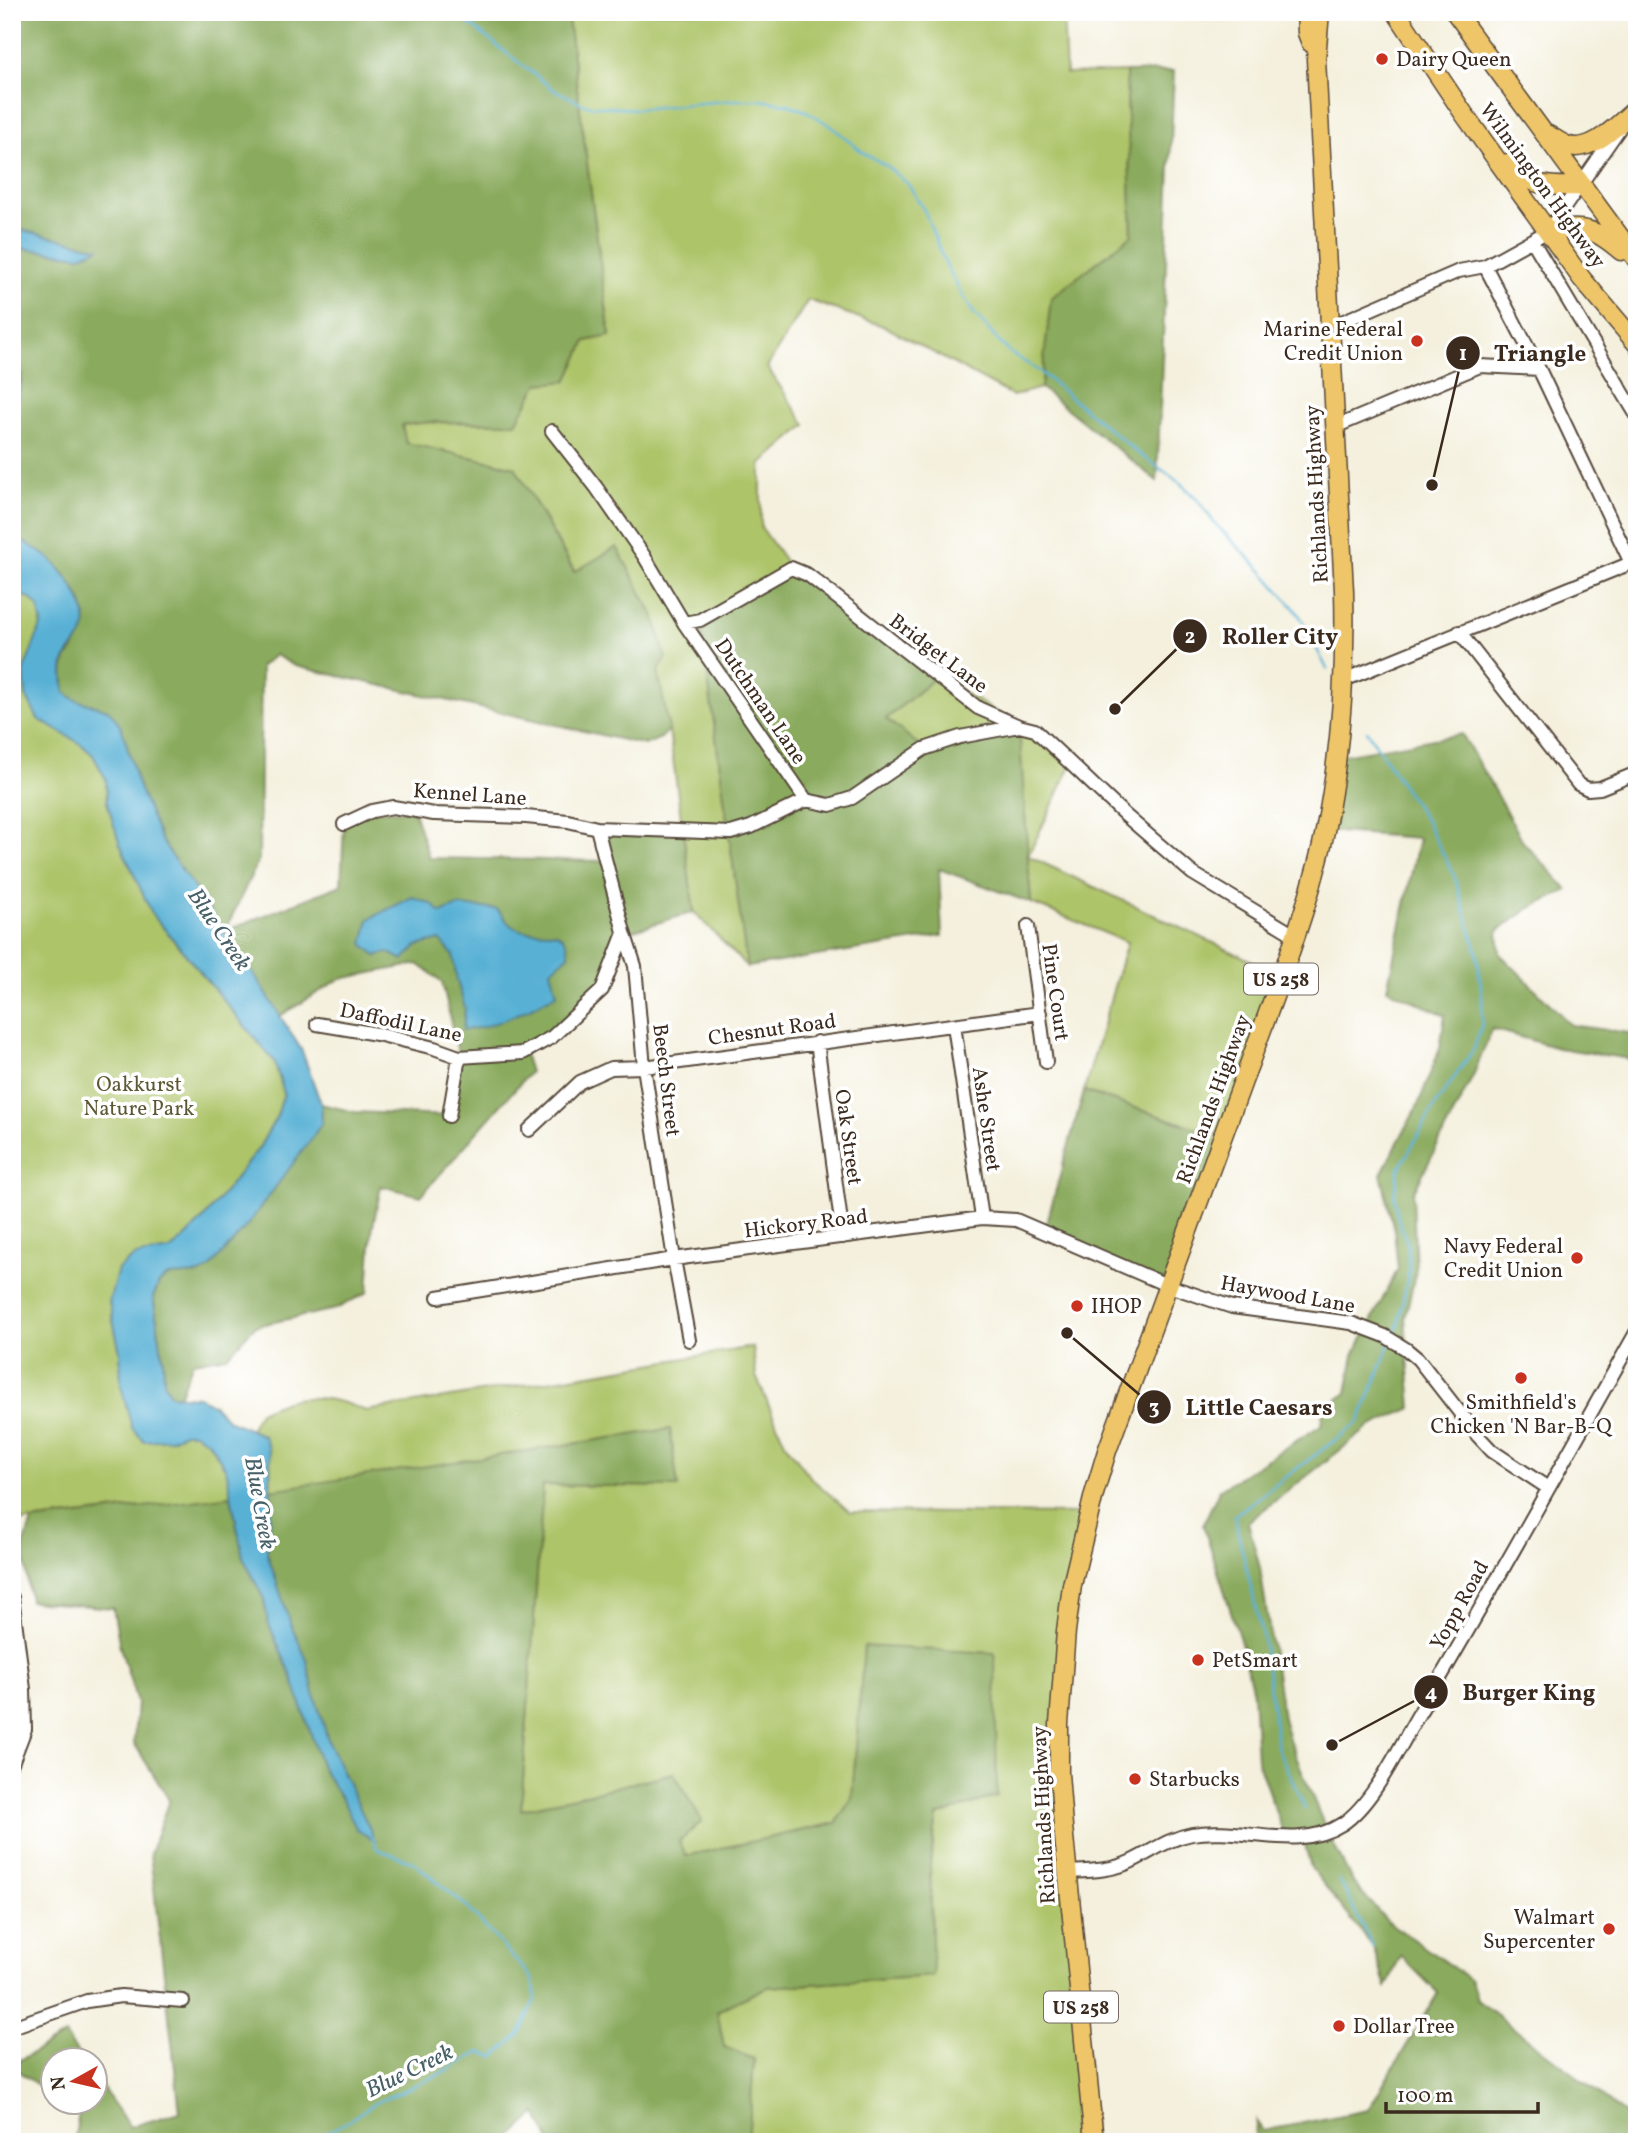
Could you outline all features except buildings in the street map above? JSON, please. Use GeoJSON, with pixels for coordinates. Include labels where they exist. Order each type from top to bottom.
{"type":"FeatureCollection","features":[{"type":"Feature","properties":{"kind":"main road","name":"Richlands Highway"},"geometry":{"type":"LineString","coordinates":[[1306,12],[1307,33],[1316,59]]}},
{"type":"Feature","properties":{"kind":"main road","name":"Richlands Highway"},"geometry":{"type":"LineString","coordinates":[[1094,2142],[1059,1773],[1059,1729],[1072,1585],[1107,1451],[1296,936],[1325,831],[1340,733],[1344,680],[1344,592],[1316,59],[1320,12]]}},
{"type":"Feature","properties":{"kind":"main road"},"geometry":{"type":"LineString","coordinates":[[1316,59],[1328,12]]}},
{"type":"Feature","properties":{"kind":"main road","name":"Wilmington Highway"},"geometry":{"type":"LineString","coordinates":[[1396,12],[1582,279],[1637,344]]}},
{"type":"Feature","properties":{"kind":"main road","name":"Wilmington Highway"},"geometry":{"type":"LineString","coordinates":[[1455,12],[1637,260]]}},
{"type":"Feature","properties":{"kind":"main road"},"geometry":{"type":"LineString","coordinates":[[1540,130],[1568,146],[1584,146],[1602,137],[1636,109]]}},
{"type":"Feature","properties":{"kind":"main road"},"geometry":{"type":"LineString","coordinates":[[1482,139],[1522,177],[1539,185],[1581,186]]}},
{"type":"Feature","properties":{"kind":"main road"},"geometry":{"type":"LineString","coordinates":[[1548,231],[1581,227],[1605,237],[1637,265]]}},
{"type":"Feature","properties":{"kind":"street"},"geometry":{"type":"LineString","coordinates":[[1330,327],[1459,271],[1485,266],[1548,231],[1613,137],[1636,109]]}},
{"type":"Feature","properties":{"kind":"street"},"geometry":{"type":"LineString","coordinates":[[1532,240],[1637,416]]}},
{"type":"Feature","properties":{"kind":"street"},"geometry":{"type":"LineString","coordinates":[[1344,680],[1634,561],[1485,266]]}},
{"type":"Feature","properties":{"kind":"street"},"geometry":{"type":"LineString","coordinates":[[1335,427],[1480,366],[1539,369]]}},
{"type":"Feature","properties":{"kind":"street","name":"Dutchman Lane"},"geometry":{"type":"LineString","coordinates":[[552,431],[596,487],[644,556],[684,623],[806,800]]}},
{"type":"Feature","properties":{"kind":"street","name":"Bridget Lane"},"geometry":{"type":"LineString","coordinates":[[684,623],[700,620],[790,568],[808,575],[978,708],[1035,730],[1125,815],[1192,873],[1296,936]]}},
{"type":"Feature","properties":{"kind":"street"},"geometry":{"type":"LineString","coordinates":[[1459,632],[1578,784],[1588,789],[1600,788],[1637,773]]}},
{"type":"Feature","properties":{"kind":"street"},"geometry":{"type":"LineString","coordinates":[[806,800],[830,805],[852,798],[924,750],[960,737],[1020,726]]}},
{"type":"Feature","properties":{"kind":"street","name":"Kennel Lane"},"geometry":{"type":"LineString","coordinates":[[344,824],[372,811],[393,807],[434,814],[568,821],[597,828],[731,833],[751,827],[806,800]]}},
{"type":"Feature","properties":{"kind":"street","name":"Beech Street"},"geometry":{"type":"LineString","coordinates":[[597,828],[635,966],[644,1067],[689,1340]]}},
{"type":"Feature","properties":{"kind":"street","name":"Pine Court"},"geometry":{"type":"LineString","coordinates":[[1028,926],[1046,1062]]}},
{"type":"Feature","properties":{"kind":"street","name":"Daffodil Lane"},"geometry":{"type":"LineString","coordinates":[[317,1024],[377,1034],[459,1057],[523,1053],[552,1037],[602,990],[624,932]]}},
{"type":"Feature","properties":{"kind":"street","name":"Chesnut Road"},"geometry":{"type":"LineString","coordinates":[[529,1130],[580,1082],[611,1068],[644,1067],[1040,1013]]}},
{"type":"Feature","properties":{"kind":"street","name":"Ashe Street"},"geometry":{"type":"LineString","coordinates":[[954,1025],[982,1219]]}},
{"type":"Feature","properties":{"kind":"street","name":"Oak Street"},"geometry":{"type":"LineString","coordinates":[[817,1042],[843,1237]]}},
{"type":"Feature","properties":{"kind":"street"},"geometry":{"type":"LineString","coordinates":[[449,1116],[459,1057]]}},
{"type":"Feature","properties":{"kind":"street","name":"Hickory Road"},"geometry":{"type":"LineString","coordinates":[[438,1297],[674,1259],[982,1219],[1016,1220],[1169,1286]]}},
{"type":"Feature","properties":{"kind":"street","name":"Haywood Lane"},"geometry":{"type":"LineString","coordinates":[[1169,1286],[1232,1307],[1351,1323],[1385,1336],[1418,1359],[1492,1451],[1548,1488]]}},
{"type":"Feature","properties":{"kind":"street","name":"Yopp Road"},"geometry":{"type":"LineString","coordinates":[[1067,1872],[1098,1870],[1128,1863],[1167,1840],[1194,1833],[1285,1838],[1327,1832],[1343,1824],[1361,1808],[1428,1700],[1637,1331]]}},
{"type":"Feature","properties":{"kind":"street"},"geometry":{"type":"LineString","coordinates":[[12,1597],[24,1689],[25,1729],[12,1763]]}},
{"type":"Feature","properties":{"kind":"street"},"geometry":{"type":"LineString","coordinates":[[12,2027],[87,2001],[121,1996],[183,2001]]}},
{"type":"Feature","properties":{"kind":"green space"},"geometry":{"type":"Polygon","coordinates":[[[12,12],[567,12],[610,336],[586,341],[567,381],[538,384],[516,423],[431,422],[402,425],[406,443],[515,467],[574,572],[617,547],[655,618],[666,659],[658,672],[669,730],[661,738],[645,745],[295,666],[275,655],[261,666],[259,859],[225,931],[341,885],[344,824],[372,811],[414,811],[429,858],[605,861],[597,828],[683,831],[694,912],[624,933],[602,990],[524,1053],[530,1072],[421,1196],[381,1186],[372,1231],[368,1292],[336,1309],[255,1326],[227,1356],[193,1362],[179,1396],[170,1395],[164,1382],[153,1297],[159,1283],[168,1276],[200,1274],[248,1224],[322,1122],[321,1104],[355,1112],[448,1116],[459,1057],[442,982],[418,964],[340,979],[280,1016],[161,840],[138,785],[122,729],[108,710],[76,700],[65,693],[63,672],[66,659],[74,649],[86,617],[81,600],[68,579],[49,558],[12,534],[12,421],[22,380],[12,348],[12,247],[80,256],[12,227],[12,12]]]}},
{"type":"Feature","properties":{"kind":"green space"},"geometry":{"type":"Polygon","coordinates":[[[567,12],[1063,12],[1066,74],[1126,72],[1132,235],[1051,298],[1041,388],[1013,396],[886,327],[808,300],[767,367],[806,425],[761,464],[761,527],[790,568],[700,620],[747,967],[694,912],[669,730],[658,672],[617,547],[575,572],[515,467],[405,443],[401,425],[431,422],[515,423],[538,384],[567,381],[586,341],[610,336],[567,12]]]}},
{"type":"Feature","properties":{"kind":"green space"},"geometry":{"type":"Polygon","coordinates":[[[1174,71],[1157,481],[1041,388],[1051,298],[1132,235],[1126,72],[1174,71]]]}},
{"type":"Feature","properties":{"kind":"green space"},"geometry":{"type":"Polygon","coordinates":[[[791,568],[937,676],[886,719],[924,749],[1019,726],[1031,903],[939,869],[942,936],[747,967],[700,620],[791,568]]]}},
{"type":"Feature","properties":{"kind":"green space","name":"Oakkurst Nature Park"},"geometry":{"type":"Polygon","coordinates":[[[12,592],[29,598],[37,605],[40,613],[39,632],[24,670],[81,744],[93,755],[106,779],[107,802],[152,914],[274,1061],[284,1093],[277,1116],[259,1148],[205,1217],[170,1250],[135,1256],[109,1302],[120,1352],[121,1386],[171,1439],[184,1433],[194,1433],[208,1441],[229,1474],[243,1557],[323,1770],[342,1799],[374,1839],[330,1746],[271,1514],[270,1454],[264,1436],[250,1430],[259,1412],[300,1398],[320,1398],[366,1411],[753,1347],[756,1376],[785,1443],[812,1479],[850,1512],[1089,1514],[1059,1724],[1094,2142],[748,2142],[754,2060],[724,2047],[717,2011],[767,1987],[933,1976],[930,1865],[937,1816],[864,1646],[852,1798],[836,1823],[686,1856],[679,1842],[674,1773],[521,1810],[543,1485],[677,1487],[670,1429],[388,1473],[494,2057],[140,1507],[12,1523],[12,592]]]}},
{"type":"Feature","properties":{"kind":"green space"},"geometry":{"type":"Polygon","coordinates":[[[937,676],[1019,726],[924,749],[886,719],[937,676]]]}},
{"type":"Feature","properties":{"kind":"green space"},"geometry":{"type":"Polygon","coordinates":[[[1019,726],[1072,764],[1028,856],[1282,975],[1223,1137],[1084,1091],[1127,942],[1031,903],[1019,726]]]}},
{"type":"Feature","properties":{"kind":"green space"},"geometry":{"type":"Polygon","coordinates":[[[1462,734],[1524,843],[1568,890],[1530,908],[1498,931],[1500,954],[1571,1025],[1637,1034],[1637,1060],[1558,1048],[1492,1029],[1473,1076],[1413,1193],[1416,1271],[1405,1318],[1412,1408],[1371,1426],[1248,1522],[1260,1568],[1283,1718],[1290,1742],[1327,1832],[1354,1884],[1387,1921],[1471,1980],[1477,2000],[1637,2123],[1637,2142],[1255,2142],[1256,2121],[1263,2131],[1368,2110],[1438,1993],[1401,1956],[1386,1987],[1373,1947],[1311,1868],[1303,1837],[1285,1838],[1257,1760],[1253,1693],[1243,1649],[1203,1525],[1219,1490],[1321,1425],[1323,1409],[1347,1393],[1354,1355],[1398,1269],[1394,1230],[1381,1174],[1418,1105],[1440,1048],[1445,1015],[1387,989],[1419,838],[1325,831],[1337,756],[1462,734]]]}},
{"type":"Feature","properties":{"kind":"green space"},"geometry":{"type":"Polygon","coordinates":[[[1084,1091],[1223,1137],[1169,1286],[1044,1232],[1084,1091]]]}},
{"type":"Feature","properties":{"kind":"green space"},"geometry":{"type":"Polygon","coordinates":[[[670,1429],[678,1487],[543,1485],[521,1810],[674,1773],[702,1821],[679,1842],[686,1856],[836,1823],[852,1798],[864,1646],[995,1653],[997,1796],[937,1816],[930,1865],[933,1976],[767,1987],[717,2011],[724,2047],[754,2059],[748,2142],[550,2142],[537,2113],[505,2142],[74,2142],[78,2116],[108,2116],[108,2096],[130,2127],[180,2112],[150,1854],[169,1800],[134,1743],[137,1702],[120,1647],[113,1608],[30,1601],[23,1547],[32,1521],[231,1496],[243,1557],[264,1599],[268,1622],[292,1677],[323,1770],[374,1839],[330,1746],[307,1660],[291,1625],[267,1553],[271,1514],[270,1490],[670,1429]]]}},
{"type":"Feature","properties":{"kind":"green space"},"geometry":{"type":"Polygon","coordinates":[[[65,2035],[73,2046],[45,2046],[65,2035]]]}},
{"type":"Feature","properties":{"kind":"green space"},"geometry":{"type":"Polygon","coordinates":[[[38,2050],[38,2085],[12,2067],[12,2064],[38,2050]]]}},
{"type":"Feature","properties":{"kind":"water"},"geometry":{"type":"Polygon","coordinates":[[[12,227],[99,248],[81,256],[12,247],[12,227]]]}},
{"type":"Feature","properties":{"kind":"water"},"geometry":{"type":"Polygon","coordinates":[[[12,348],[19,368],[20,385],[12,421],[12,348]]]}},
{"type":"Feature","properties":{"kind":"water"},"geometry":{"type":"Polygon","coordinates":[[[12,534],[55,564],[69,580],[84,610],[85,628],[64,664],[65,693],[76,700],[108,710],[114,716],[122,729],[138,785],[161,840],[261,985],[302,1051],[321,1104],[322,1122],[312,1138],[248,1224],[210,1268],[200,1274],[168,1276],[159,1283],[153,1297],[164,1382],[170,1395],[199,1397],[214,1405],[228,1420],[264,1436],[270,1454],[271,1514],[267,1553],[291,1625],[307,1660],[330,1746],[375,1840],[357,1830],[342,1799],[323,1770],[292,1677],[268,1622],[264,1599],[243,1557],[226,1469],[208,1441],[194,1433],[184,1433],[171,1439],[144,1441],[132,1428],[121,1386],[120,1352],[109,1302],[118,1269],[135,1256],[170,1250],[205,1217],[259,1148],[277,1116],[284,1093],[274,1061],[152,914],[119,842],[107,802],[106,779],[93,755],[81,744],[38,719],[26,696],[24,670],[42,623],[38,607],[30,598],[12,592],[12,534]]]}},
{"type":"Feature","properties":{"kind":"water"},"geometry":{"type":"Polygon","coordinates":[[[412,897],[432,904],[441,913],[458,906],[497,909],[510,924],[520,930],[547,931],[562,936],[567,943],[569,955],[551,970],[557,994],[499,1022],[463,1030],[465,1008],[453,955],[440,940],[417,946],[403,960],[388,952],[376,956],[363,944],[369,919],[412,897]]]}},
{"type":"Feature","properties":{"kind":"waterway"},"geometry":{"type":"LineString","coordinates":[[454,12],[553,89],[583,104],[636,109],[736,100],[787,104],[808,112],[831,126],[865,154],[885,165],[912,190],[925,212],[944,261],[961,293],[973,312],[999,342],[1039,371],[1138,453],[1179,482],[1198,500],[1215,524],[1264,573],[1294,608],[1327,669]]}},
{"type":"Feature","properties":{"kind":"waterway"},"geometry":{"type":"LineString","coordinates":[[1367,731],[1426,821],[1454,875],[1477,952],[1482,998],[1482,1024],[1474,1049],[1436,1104],[1399,1169],[1394,1197],[1408,1245],[1409,1272],[1394,1335]]}},
{"type":"Feature","properties":{"kind":"waterway"},"geometry":{"type":"LineString","coordinates":[[1305,1808],[1278,1750],[1263,1638],[1234,1516],[1359,1422],[1390,1344]]}},
{"type":"Feature","properties":{"kind":"waterway","name":"Blue Creek"},"geometry":{"type":"LineString","coordinates":[[320,2142],[325,2133],[373,2104],[447,2071],[480,2052],[494,2057],[520,2034],[536,1997],[531,1977],[466,1906],[413,1862],[377,1849],[373,1837]]}},
{"type":"Feature","properties":{"kind":"waterway"},"geometry":{"type":"LineString","coordinates":[[1339,1879],[1373,1947]]}},
{"type":"Feature","properties":{"kind":"place","name":"Dairy Queen"},"geometry":{"type":"Point","coordinates":[1382,59]}},
{"type":"Feature","properties":{"kind":"place","name":"Marine Federal Credit Union"},"geometry":{"type":"Point","coordinates":[1417,341]}},
{"type":"Feature","properties":{"kind":"place","name":"Triangle"},"geometry":{"type":"Point","coordinates":[1432,485]}},
{"type":"Feature","properties":{"kind":"place","name":"Roller City"},"geometry":{"type":"Point","coordinates":[1115,709]}},
{"type":"Feature","properties":{"kind":"place","name":"Navy Federal Credit Union"},"geometry":{"type":"Point","coordinates":[1577,1258]}},
{"type":"Feature","properties":{"kind":"place","name":"IHOP"},"geometry":{"type":"Point","coordinates":[1077,1306]}},
{"type":"Feature","properties":{"kind":"place","name":"Little Caesars"},"geometry":{"type":"Point","coordinates":[1067,1333]}},
{"type":"Feature","properties":{"kind":"place","name":"Smithfield's Chicken 'N Bar-B-Q"},"geometry":{"type":"Point","coordinates":[1521,1378]}},
{"type":"Feature","properties":{"kind":"place","name":"PetSmart"},"geometry":{"type":"Point","coordinates":[1198,1660]}},
{"type":"Feature","properties":{"kind":"place","name":"Burger King"},"geometry":{"type":"Point","coordinates":[1332,1745]}},
{"type":"Feature","properties":{"kind":"place","name":"Starbucks"},"geometry":{"type":"Point","coordinates":[1135,1779]}},
{"type":"Feature","properties":{"kind":"place","name":"Walmart Supercenter"},"geometry":{"type":"Point","coordinates":[1609,1929]}},
{"type":"Feature","properties":{"kind":"place","name":"Dollar Tree"},"geometry":{"type":"Point","coordinates":[1339,2026]}}]}
